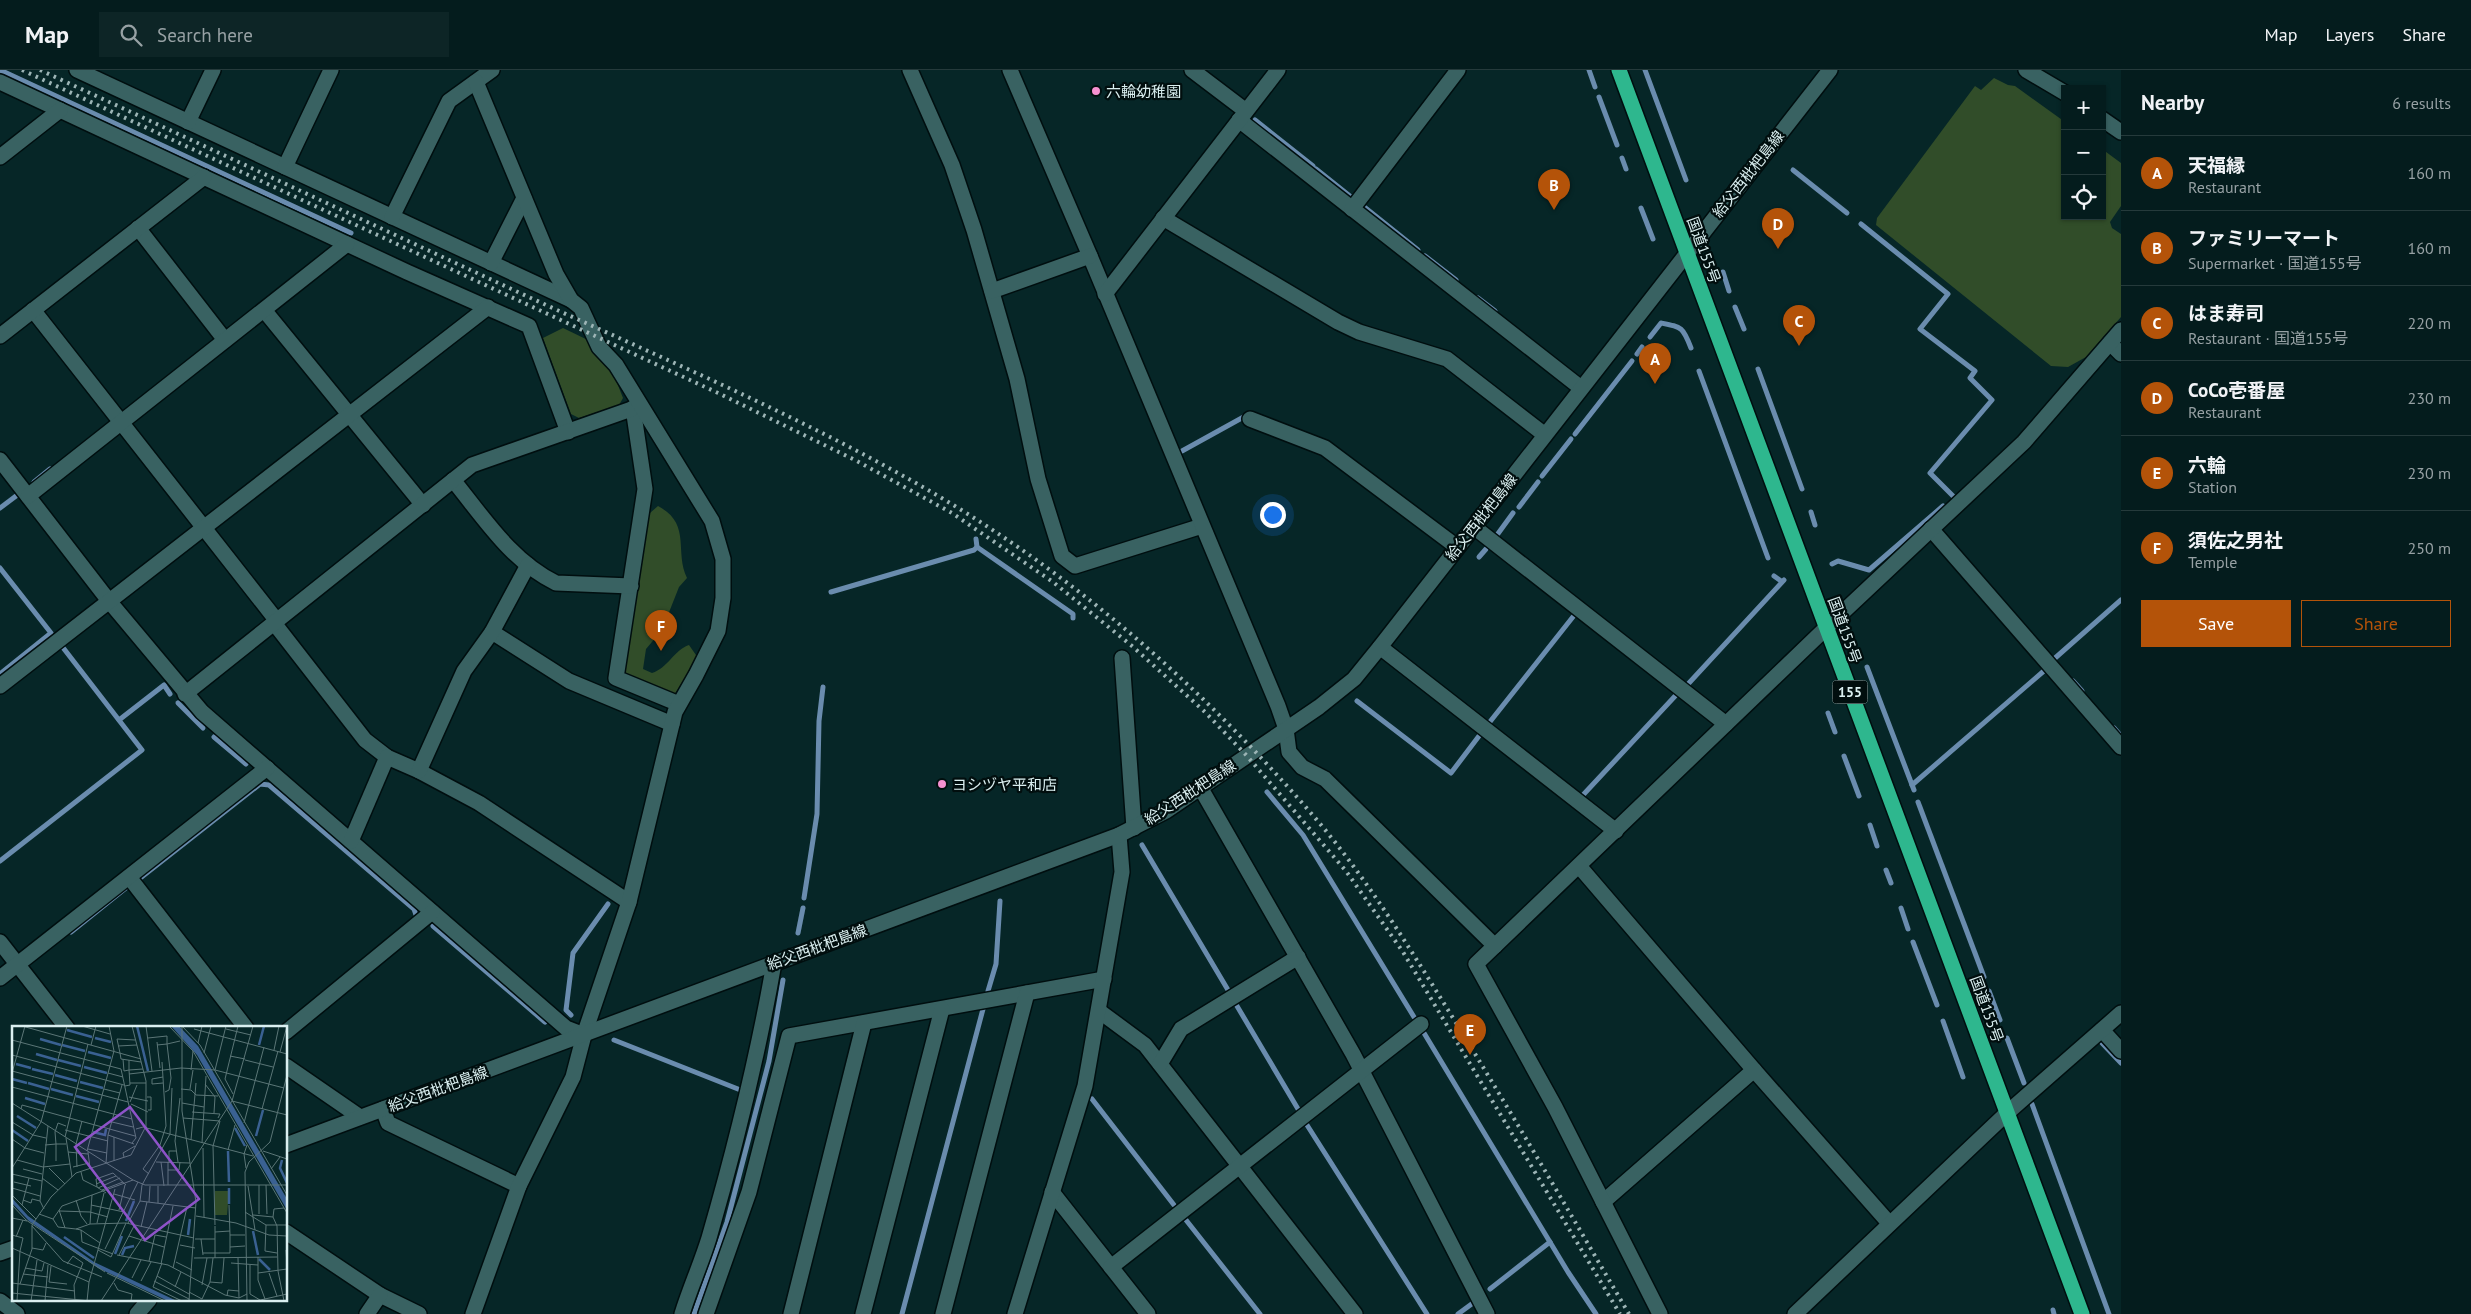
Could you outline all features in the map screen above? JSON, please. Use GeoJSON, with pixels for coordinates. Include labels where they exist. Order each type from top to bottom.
{"type":"FeatureCollection","features":[{"type":"Feature","properties":{"kind":"highway","name":"国道155号"},"geometry":{"type":"LineString","coordinates":[[1619,70],[2082,1314]]}},
{"type":"Feature","properties":{"kind":"street"},"geometry":{"type":"LineString","coordinates":[[77,70],[571,300],[581,308],[599,347],[616,364],[636,407],[712,521],[723,559],[723,598],[718,632],[680,704],[672,724],[629,902],[584,1035],[570,1083],[519,1186],[474,1314]]}},
{"type":"Feature","properties":{"kind":"street"},"geometry":{"type":"LineString","coordinates":[[188,122],[213,70]]}},
{"type":"Feature","properties":{"kind":"street"},"geometry":{"type":"LineString","coordinates":[[285,167],[332,70]]}},
{"type":"Feature","properties":{"kind":"street"},"geometry":{"type":"LineString","coordinates":[[392,217],[449,101],[490,70]]}},
{"type":"Feature","properties":{"kind":"street"},"geometry":{"type":"LineString","coordinates":[[910,70],[952,165],[992,291],[1018,379],[1038,480],[1062,556],[1075,566],[1202,526]]}},
{"type":"Feature","properties":{"kind":"street"},"geometry":{"type":"LineString","coordinates":[[1010,70],[1090,256],[1286,729],[1289,752],[1302,766],[1325,780],[1495,946]]}},
{"type":"Feature","properties":{"kind":"street"},"geometry":{"type":"LineString","coordinates":[[1192,70],[1352,209],[1581,388]]}},
{"type":"Feature","properties":{"kind":"street"},"geometry":{"type":"LineString","coordinates":[[1105,294],[1278,70]]}},
{"type":"Feature","properties":{"kind":"street"},"geometry":{"type":"LineString","coordinates":[[1352,209],[1458,70]]}},
{"type":"Feature","properties":{"kind":"street","name":"給父西枇杷島線"},"geometry":{"type":"LineString","coordinates":[[288,1145],[774,962],[1119,835],[1166,811],[1286,729],[1354,679],[1380,648],[1686,252],[1830,70]]}},
{"type":"Feature","properties":{"kind":"street"},"geometry":{"type":"LineString","coordinates":[[2026,70],[2061,91]]}},
{"type":"Feature","properties":{"kind":"street"},"geometry":{"type":"LineString","coordinates":[[0,82],[347,244],[529,326],[568,432]]}},
{"type":"Feature","properties":{"kind":"street"},"geometry":{"type":"LineString","coordinates":[[476,82],[556,274],[571,300]]}},
{"type":"Feature","properties":{"kind":"street"},"geometry":{"type":"LineString","coordinates":[[0,157],[60,110]]}},
{"type":"Feature","properties":{"kind":"street"},"geometry":{"type":"LineString","coordinates":[[2106,122],[2121,132]]}},
{"type":"Feature","properties":{"kind":"street"},"geometry":{"type":"LineString","coordinates":[[0,336],[204,177]]}},
{"type":"Feature","properties":{"kind":"street"},"geometry":{"type":"LineString","coordinates":[[491,263],[524,198]]}},
{"type":"Feature","properties":{"kind":"street"},"geometry":{"type":"LineString","coordinates":[[1163,218],[1338,322],[1359,332],[1448,359],[1545,435]]}},
{"type":"Feature","properties":{"kind":"street"},"geometry":{"type":"LineString","coordinates":[[138,228],[225,340]]}},
{"type":"Feature","properties":{"kind":"street"},"geometry":{"type":"LineString","coordinates":[[28,496],[347,244]]}},
{"type":"Feature","properties":{"kind":"street"},"geometry":{"type":"LineString","coordinates":[[992,291],[1090,256]]}},
{"type":"Feature","properties":{"kind":"street"},"geometry":{"type":"LineString","coordinates":[[0,686],[488,307]]}},
{"type":"Feature","properties":{"kind":"street"},"geometry":{"type":"LineString","coordinates":[[33,310],[204,527],[365,740],[387,758],[418,771],[479,803],[629,902]]}},
{"type":"Feature","properties":{"kind":"street"},"geometry":{"type":"LineString","coordinates":[[264,310],[422,505]]}},
{"type":"Feature","properties":{"kind":"street"},"geometry":{"type":"LineString","coordinates":[[1660,1314],[1555,1107],[1476,964],[1826,628],[2024,442],[2121,330]]}},
{"type":"Feature","properties":{"kind":"street"},"geometry":{"type":"LineString","coordinates":[[2110,343],[2121,354]]}},
{"type":"Feature","properties":{"kind":"street"},"geometry":{"type":"LineString","coordinates":[[185,694],[472,465],[636,407]]}},
{"type":"Feature","properties":{"kind":"street"},"geometry":{"type":"LineString","coordinates":[[636,407],[645,489],[616,678],[680,704]]}},
{"type":"Feature","properties":{"kind":"street"},"geometry":{"type":"LineString","coordinates":[[1250,419],[1325,448],[1457,548]]}},
{"type":"Feature","properties":{"kind":"street"},"geometry":{"type":"LineString","coordinates":[[0,460],[109,601],[202,712],[566,1028],[584,1035]]}},
{"type":"Feature","properties":{"kind":"street"},"geometry":{"type":"LineString","coordinates":[[453,480],[510,552],[556,583],[631,586]]}},
{"type":"Feature","properties":{"kind":"street"},"geometry":{"type":"LineString","coordinates":[[1474,526],[1726,724]]}},
{"type":"Feature","properties":{"kind":"street"},"geometry":{"type":"LineString","coordinates":[[1931,529],[2121,747]]}},
{"type":"Feature","properties":{"kind":"street"},"geometry":{"type":"LineString","coordinates":[[418,771],[464,671],[492,632],[528,565]]}},
{"type":"Feature","properties":{"kind":"street"},"geometry":{"type":"LineString","coordinates":[[492,632],[569,681],[672,724]]}},
{"type":"Feature","properties":{"kind":"street"},"geometry":{"type":"LineString","coordinates":[[1380,648],[1616,831]]}},
{"type":"Feature","properties":{"kind":"street"},"geometry":{"type":"LineString","coordinates":[[1122,658],[1134,828]]}},
{"type":"Feature","properties":{"kind":"street"},"geometry":{"type":"LineString","coordinates":[[351,841],[387,758]]}},
{"type":"Feature","properties":{"kind":"street"},"geometry":{"type":"LineString","coordinates":[[0,978],[267,768]]}},
{"type":"Feature","properties":{"kind":"street"},"geometry":{"type":"LineString","coordinates":[[1200,787],[1362,1071],[1483,1312]]}},
{"type":"Feature","properties":{"kind":"street"},"geometry":{"type":"LineString","coordinates":[[1015,1314],[1085,1086],[1122,872],[1119,835]]}},
{"type":"Feature","properties":{"kind":"street"},"geometry":{"type":"LineString","coordinates":[[1579,866],[1754,1070],[1889,1223]]}},
{"type":"Feature","properties":{"kind":"street"},"geometry":{"type":"LineString","coordinates":[[129,877],[244,1026]]}},
{"type":"Feature","properties":{"kind":"street"},"geometry":{"type":"LineString","coordinates":[[288,1030],[432,912]]}},
{"type":"Feature","properties":{"kind":"street"},"geometry":{"type":"LineString","coordinates":[[0,942],[65,1026]]}},
{"type":"Feature","properties":{"kind":"street"},"geometry":{"type":"LineString","coordinates":[[1160,1064],[1181,1029],[1298,957]]}},
{"type":"Feature","properties":{"kind":"street"},"geometry":{"type":"LineString","coordinates":[[682,1314],[708,1240],[747,1094],[766,1010],[774,962]]}},
{"type":"Feature","properties":{"kind":"street"},"geometry":{"type":"LineString","coordinates":[[706,1314],[748,1192],[789,1036],[1104,979]]}},
{"type":"Feature","properties":{"kind":"street"},"geometry":{"type":"LineString","coordinates":[[943,1314],[1027,993]]}},
{"type":"Feature","properties":{"kind":"street"},"geometry":{"type":"LineString","coordinates":[[863,1314],[942,1009]]}},
{"type":"Feature","properties":{"kind":"street"},"geometry":{"type":"LineString","coordinates":[[1099,1011],[1145,1045],[1355,1314]]}},
{"type":"Feature","properties":{"kind":"street"},"geometry":{"type":"LineString","coordinates":[[1795,1314],[2007,1113],[2121,1013]]}},
{"type":"Feature","properties":{"kind":"street"},"geometry":{"type":"LineString","coordinates":[[791,1314],[864,1022]]}},
{"type":"Feature","properties":{"kind":"street"},"geometry":{"type":"LineString","coordinates":[[1111,1267],[1421,1024]]}},
{"type":"Feature","properties":{"kind":"street"},"geometry":{"type":"LineString","coordinates":[[2102,1030],[2121,1051]]}},
{"type":"Feature","properties":{"kind":"street"},"geometry":{"type":"LineString","coordinates":[[288,1067],[360,1117]]}},
{"type":"Feature","properties":{"kind":"street"},"geometry":{"type":"LineString","coordinates":[[1603,1202],[1754,1070]]}},
{"type":"Feature","properties":{"kind":"street"},"geometry":{"type":"LineString","coordinates":[[383,1109],[388,1124],[519,1186]]}},
{"type":"Feature","properties":{"kind":"street"},"geometry":{"type":"LineString","coordinates":[[1052,1192],[1148,1314]]}},
{"type":"Feature","properties":{"kind":"street"},"geometry":{"type":"LineString","coordinates":[[288,1233],[380,1295],[419,1314]]}},
{"type":"Feature","properties":{"kind":"street"},"geometry":{"type":"LineString","coordinates":[[0,1253],[12,1249]]}},
{"type":"Feature","properties":{"kind":"street"},"geometry":{"type":"LineString","coordinates":[[367,1314],[380,1295]]}},
{"type":"Feature","properties":{"kind":"street"},"geometry":{"type":"LineString","coordinates":[[0,1301],[17,1314]]}},
{"type":"Feature","properties":{"kind":"street"},"geometry":{"type":"LineString","coordinates":[[137,1314],[147,1302]]}},
{"type":"Feature","properties":{"kind":"green space"},"geometry":{"type":"Polygon","coordinates":[[[1994,78],[2008,85],[2015,86],[2061,119],[2061,220],[2106,220],[2106,152],[2121,163],[2121,206],[2110,222],[2112,228],[2121,234],[2121,317],[2086,357],[2068,367],[2051,366],[1876,225],[1877,218],[1975,86],[1981,90],[1994,78]]]}},
{"type":"Feature","properties":{"kind":"green space"},"geometry":{"type":"Polygon","coordinates":[[[563,328],[592,342],[610,365],[623,398],[619,405],[579,418],[571,414],[543,338],[563,328]]]}},
{"type":"Feature","properties":{"kind":"green space"},"geometry":{"type":"Polygon","coordinates":[[[658,506],[675,521],[679,530],[683,568],[687,578],[679,587],[662,630],[646,649],[643,669],[652,673],[658,671],[679,651],[689,645],[698,658],[674,695],[624,674],[645,524],[650,513],[658,506]]]}},
{"type":"Feature","properties":{"kind":"waterway"},"geometry":{"type":"LineString","coordinates":[[0,70],[351,233]]}},
{"type":"Feature","properties":{"kind":"waterway"},"geometry":{"type":"LineString","coordinates":[[1589,70],[1595,87]]}},
{"type":"Feature","properties":{"kind":"waterway"},"geometry":{"type":"LineString","coordinates":[[1645,70],[1686,180]]}},
{"type":"Feature","properties":{"kind":"waterway"},"geometry":{"type":"LineString","coordinates":[[1599,97],[1617,145]]}},
{"type":"Feature","properties":{"kind":"waterway"},"geometry":{"type":"LineString","coordinates":[[1255,120],[1313,166]]}},
{"type":"Feature","properties":{"kind":"waterway"},"geometry":{"type":"LineString","coordinates":[[1622,158],[1626,169]]}},
{"type":"Feature","properties":{"kind":"waterway"},"geometry":{"type":"LineString","coordinates":[[1316,169],[1351,197]]}},
{"type":"Feature","properties":{"kind":"waterway"},"geometry":{"type":"LineString","coordinates":[[1793,170],[1847,213]]}},
{"type":"Feature","properties":{"kind":"waterway"},"geometry":{"type":"LineString","coordinates":[[1363,206],[1418,250]]}},
{"type":"Feature","properties":{"kind":"waterway"},"geometry":{"type":"LineString","coordinates":[[1641,208],[1653,239]]}},
{"type":"Feature","properties":{"kind":"waterway"},"geometry":{"type":"LineString","coordinates":[[1861,224],[1948,294],[1920,329],[1975,371],[1970,378],[1992,400],[1930,473],[1954,497]]}},
{"type":"Feature","properties":{"kind":"waterway"},"geometry":{"type":"LineString","coordinates":[[1425,256],[1456,280]]}},
{"type":"Feature","properties":{"kind":"waterway"},"geometry":{"type":"LineString","coordinates":[[1723,272],[1729,291]]}},
{"type":"Feature","properties":{"kind":"waterway"},"geometry":{"type":"LineString","coordinates":[[1478,298],[1495,311]]}},
{"type":"Feature","properties":{"kind":"waterway"},"geometry":{"type":"LineString","coordinates":[[1735,307],[1744,329]]}},
{"type":"Feature","properties":{"kind":"waterway"},"geometry":{"type":"LineString","coordinates":[[1650,337],[1661,323],[1678,327],[1684,332],[1691,348]]}},
{"type":"Feature","properties":{"kind":"waterway"},"geometry":{"type":"LineString","coordinates":[[1637,354],[1642,347]]}},
{"type":"Feature","properties":{"kind":"waterway"},"geometry":{"type":"LineString","coordinates":[[1575,434],[1632,361]]}},
{"type":"Feature","properties":{"kind":"waterway"},"geometry":{"type":"LineString","coordinates":[[1758,369],[1802,489]]}},
{"type":"Feature","properties":{"kind":"waterway"},"geometry":{"type":"LineString","coordinates":[[1699,371],[1768,558]]}},
{"type":"Feature","properties":{"kind":"waterway"},"geometry":{"type":"LineString","coordinates":[[1182,451],[1249,414]]}},
{"type":"Feature","properties":{"kind":"waterway"},"geometry":{"type":"LineString","coordinates":[[1542,476],[1571,439]]}},
{"type":"Feature","properties":{"kind":"waterway"},"geometry":{"type":"LineString","coordinates":[[34,482],[50,469]]}},
{"type":"Feature","properties":{"kind":"waterway"},"geometry":{"type":"LineString","coordinates":[[1519,507],[1538,482]]}},
{"type":"Feature","properties":{"kind":"waterway"},"geometry":{"type":"LineString","coordinates":[[0,508],[16,496]]}},
{"type":"Feature","properties":{"kind":"waterway"},"geometry":{"type":"LineString","coordinates":[[1832,564],[1838,561],[1869,570],[1943,506]]}},
{"type":"Feature","properties":{"kind":"waterway"},"geometry":{"type":"LineString","coordinates":[[1811,512],[1815,525]]}},
{"type":"Feature","properties":{"kind":"waterway"},"geometry":{"type":"LineString","coordinates":[[1497,535],[1513,513]]}},
{"type":"Feature","properties":{"kind":"waterway"},"geometry":{"type":"LineString","coordinates":[[831,592],[974,550],[977,547],[976,539]]}},
{"type":"Feature","properties":{"kind":"waterway"},"geometry":{"type":"LineString","coordinates":[[977,547],[1073,614],[1073,618]]}},
{"type":"Feature","properties":{"kind":"waterway"},"geometry":{"type":"LineString","coordinates":[[1479,557],[1486,549]]}},
{"type":"Feature","properties":{"kind":"waterway"},"geometry":{"type":"LineString","coordinates":[[0,568],[51,633],[0,674]]}},
{"type":"Feature","properties":{"kind":"waterway"},"geometry":{"type":"LineString","coordinates":[[1774,576],[1781,581]]}},
{"type":"Feature","properties":{"kind":"waterway"},"geometry":{"type":"LineString","coordinates":[[1689,683],[1784,580]]}},
{"type":"Feature","properties":{"kind":"waterway"},"geometry":{"type":"LineString","coordinates":[[2054,659],[2121,600]]}},
{"type":"Feature","properties":{"kind":"waterway"},"geometry":{"type":"LineString","coordinates":[[1489,723],[1576,613]]}},
{"type":"Feature","properties":{"kind":"waterway"},"geometry":{"type":"LineString","coordinates":[[0,861],[142,750],[61,645]]}},
{"type":"Feature","properties":{"kind":"waterway"},"geometry":{"type":"LineString","coordinates":[[1867,667],[1914,790]]}},
{"type":"Feature","properties":{"kind":"waterway"},"geometry":{"type":"LineString","coordinates":[[1912,785],[2045,670]]}},
{"type":"Feature","properties":{"kind":"waterway"},"geometry":{"type":"LineString","coordinates":[[2073,681],[2082,691]]}},
{"type":"Feature","properties":{"kind":"waterway"},"geometry":{"type":"LineString","coordinates":[[119,720],[164,685],[170,694]]}},
{"type":"Feature","properties":{"kind":"waterway"},"geometry":{"type":"LineString","coordinates":[[804,898],[817,814],[819,721],[823,687]]}},
{"type":"Feature","properties":{"kind":"waterway"},"geometry":{"type":"LineString","coordinates":[[1583,795],[1677,694]]}},
{"type":"Feature","properties":{"kind":"waterway"},"geometry":{"type":"LineString","coordinates":[[1357,701],[1451,773],[1479,736]]}},
{"type":"Feature","properties":{"kind":"waterway"},"geometry":{"type":"LineString","coordinates":[[178,703],[203,728]]}},
{"type":"Feature","properties":{"kind":"waterway"},"geometry":{"type":"LineString","coordinates":[[1828,713],[1835,732]]}},
{"type":"Feature","properties":{"kind":"waterway"},"geometry":{"type":"LineString","coordinates":[[2114,728],[2121,736]]}},
{"type":"Feature","properties":{"kind":"waterway"},"geometry":{"type":"LineString","coordinates":[[214,737],[246,764]]}},
{"type":"Feature","properties":{"kind":"waterway"},"geometry":{"type":"LineString","coordinates":[[1844,756],[1859,796]]}},
{"type":"Feature","properties":{"kind":"waterway"},"geometry":{"type":"LineString","coordinates":[[139,879],[260,784],[269,785],[414,909],[416,915]]}},
{"type":"Feature","properties":{"kind":"waterway"},"geometry":{"type":"LineString","coordinates":[[1267,792],[1303,835],[1414,1017]]}},
{"type":"Feature","properties":{"kind":"waterway"},"geometry":{"type":"LineString","coordinates":[[1918,802],[1984,977]]}},
{"type":"Feature","properties":{"kind":"waterway"},"geometry":{"type":"LineString","coordinates":[[1870,825],[1877,846]]}},
{"type":"Feature","properties":{"kind":"waterway"},"geometry":{"type":"LineString","coordinates":[[1142,845],[1228,990]]}},
{"type":"Feature","properties":{"kind":"waterway"},"geometry":{"type":"LineString","coordinates":[[1886,870],[1891,883]]}},
{"type":"Feature","properties":{"kind":"waterway"},"geometry":{"type":"LineString","coordinates":[[71,932],[127,887]]}},
{"type":"Feature","properties":{"kind":"waterway"},"geometry":{"type":"LineString","coordinates":[[988,991],[996,964],[1000,901]]}},
{"type":"Feature","properties":{"kind":"waterway"},"geometry":{"type":"LineString","coordinates":[[571,1015],[566,1010],[573,953],[608,904]]}},
{"type":"Feature","properties":{"kind":"waterway"},"geometry":{"type":"LineString","coordinates":[[798,933],[803,908]]}},
{"type":"Feature","properties":{"kind":"waterway"},"geometry":{"type":"LineString","coordinates":[[1901,908],[1908,929]]}},
{"type":"Feature","properties":{"kind":"waterway"},"geometry":{"type":"LineString","coordinates":[[433,926],[545,1022]]}},
{"type":"Feature","properties":{"kind":"waterway"},"geometry":{"type":"LineString","coordinates":[[1913,942],[1937,1005]]}},
{"type":"Feature","properties":{"kind":"waterway"},"geometry":{"type":"LineString","coordinates":[[694,1314],[727,1222],[769,1061],[783,980]]}},
{"type":"Feature","properties":{"kind":"waterway"},"geometry":{"type":"LineString","coordinates":[[1989,991],[2000,1020]]}},
{"type":"Feature","properties":{"kind":"waterway"},"geometry":{"type":"LineString","coordinates":[[1237,1006],[1298,1109]]}},
{"type":"Feature","properties":{"kind":"waterway"},"geometry":{"type":"LineString","coordinates":[[902,1314],[983,1009]]}},
{"type":"Feature","properties":{"kind":"waterway"},"geometry":{"type":"LineString","coordinates":[[1943,1021],[1963,1077]]}},
{"type":"Feature","properties":{"kind":"waterway"},"geometry":{"type":"LineString","coordinates":[[1424,1033],[1568,1272],[1596,1314]]}},
{"type":"Feature","properties":{"kind":"waterway"},"geometry":{"type":"LineString","coordinates":[[2007,1038],[2024,1083]]}},
{"type":"Feature","properties":{"kind":"waterway"},"geometry":{"type":"LineString","coordinates":[[614,1040],[743,1091]]}},
{"type":"Feature","properties":{"kind":"waterway"},"geometry":{"type":"LineString","coordinates":[[2102,1043],[2121,1063]]}},
{"type":"Feature","properties":{"kind":"waterway"},"geometry":{"type":"LineString","coordinates":[[1092,1099],[1174,1205]]}},
{"type":"Feature","properties":{"kind":"waterway"},"geometry":{"type":"LineString","coordinates":[[2032,1104],[2109,1314]]}},
{"type":"Feature","properties":{"kind":"waterway"},"geometry":{"type":"LineString","coordinates":[[1307,1125],[1427,1314]]}},
{"type":"Feature","properties":{"kind":"waterway"},"geometry":{"type":"LineString","coordinates":[[1186,1220],[1260,1314]]}},
{"type":"Feature","properties":{"kind":"waterway"},"geometry":{"type":"LineString","coordinates":[[1490,1289],[1550,1242]]}},
{"type":"Feature","properties":{"kind":"waterway"},"geometry":{"type":"LineString","coordinates":[[1458,1314],[1473,1303]]}},
{"type":"Feature","properties":{"kind":"waterway"},"geometry":{"type":"LineString","coordinates":[[2053,1310],[2054,1314]]}},
{"type":"Feature","properties":{"kind":"railway"},"geometry":{"type":"LineString","coordinates":[[22,70],[718,393],[855,460],[952,513],[1053,582],[1132,646],[1205,712],[1247,756],[1346,871],[1403,952],[1620,1314]]}},
{"type":"Feature","properties":{"kind":"railway"},"geometry":{"type":"LineString","coordinates":[[40,70],[733,390],[832,438],[928,490],[982,523],[1034,558],[1084,596],[1132,635],[1225,720],[1310,812],[1368,886],[1453,1018],[1629,1314]]}},
{"type":"Feature","properties":{"kind":"place","name":"六輪幼稚園"},"geometry":{"type":"Point","coordinates":[1096,91]}},
{"type":"Feature","properties":{"kind":"place","name":"ファミリーマート"},"geometry":{"type":"Point","coordinates":[1554,210]}},
{"type":"Feature","properties":{"kind":"place","name":"CoCo壱番屋"},"geometry":{"type":"Point","coordinates":[1778,249]}},
{"type":"Feature","properties":{"kind":"place","name":"はま寿司"},"geometry":{"type":"Point","coordinates":[1799,346]}},
{"type":"Feature","properties":{"kind":"place","name":"天福縁"},"geometry":{"type":"Point","coordinates":[1655,384]}},
{"type":"Feature","properties":{"kind":"place","name":"須佐之男社"},"geometry":{"type":"Point","coordinates":[661,651]}},
{"type":"Feature","properties":{"kind":"place","name":"ヨシヅヤ平和店"},"geometry":{"type":"Point","coordinates":[942,784]}},
{"type":"Feature","properties":{"kind":"place","name":"六輪"},"geometry":{"type":"Point","coordinates":[1470,1055]}}]}
